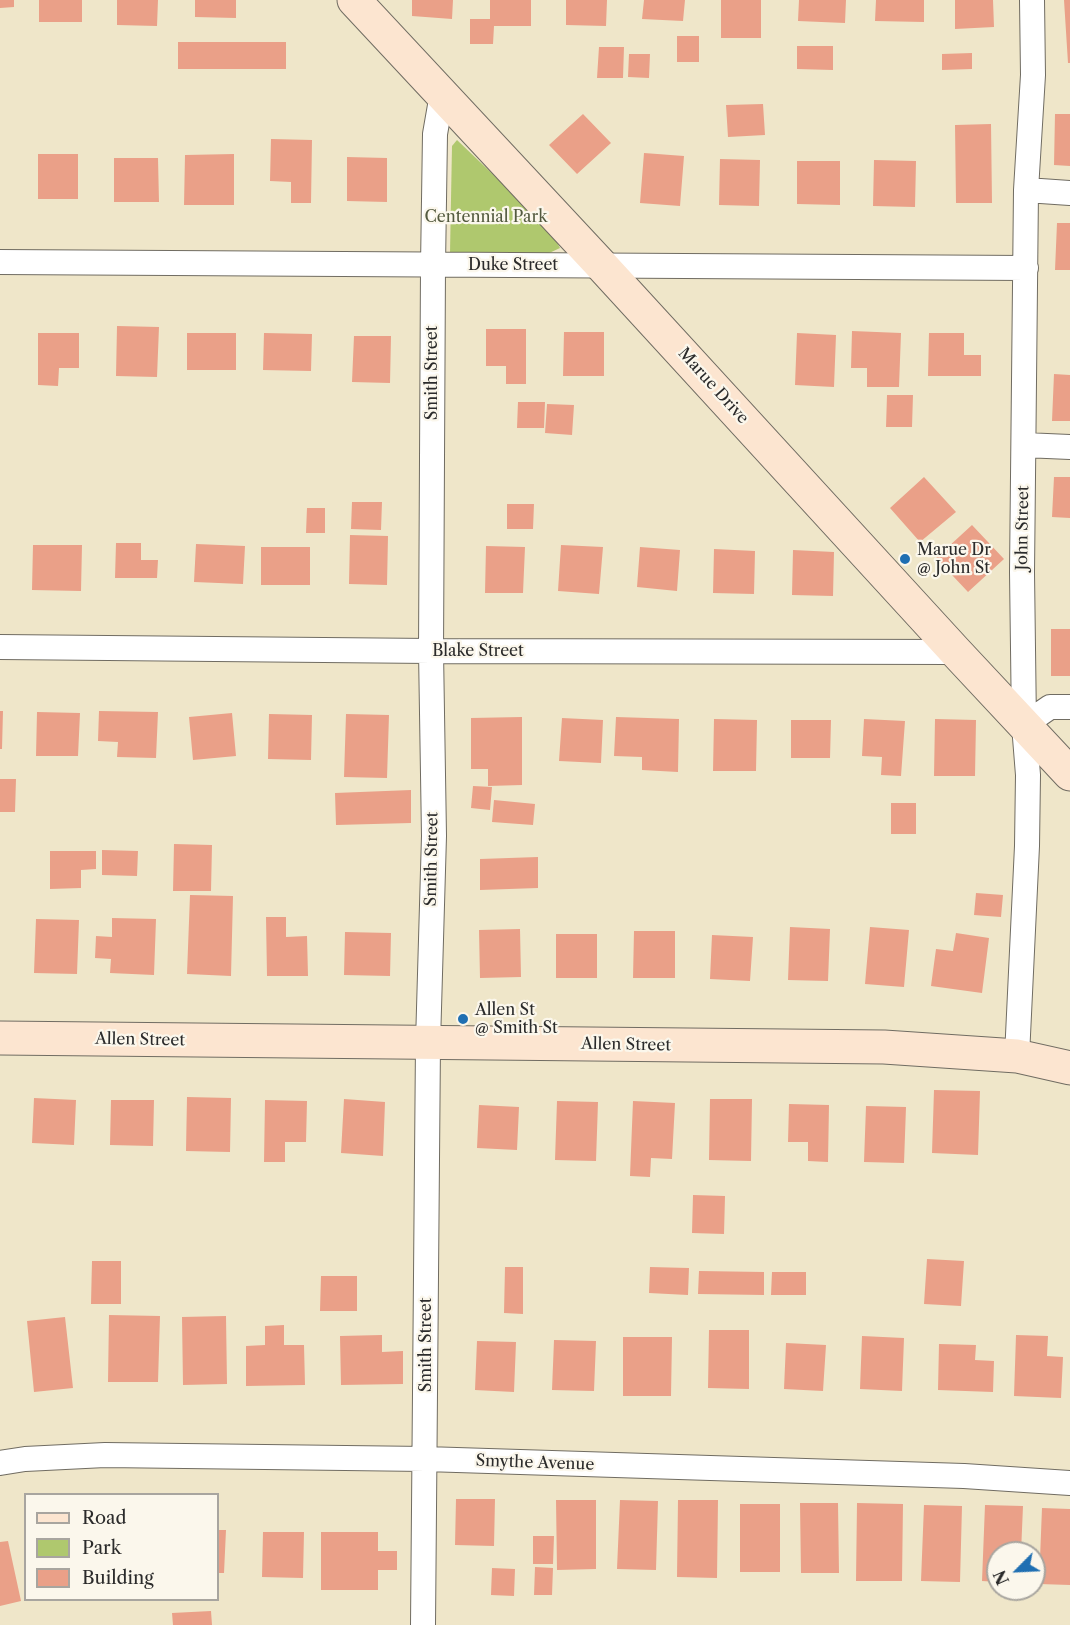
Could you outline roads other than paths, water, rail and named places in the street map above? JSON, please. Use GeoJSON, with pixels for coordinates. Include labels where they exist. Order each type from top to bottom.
{"type":"FeatureCollection","features":[{"type":"Feature","properties":{"kind":"street","name":"Marue Drive"},"geometry":{"type":"LineString","coordinates":[[354,0],[1070,774]]}},
{"type":"Feature","properties":{"kind":"street","name":"John Street"},"geometry":{"type":"LineString","coordinates":[[1017,1056],[1028,775],[1024,725],[1022,573],[1026,190],[1033,75],[1032,0]]}},
{"type":"Feature","properties":{"kind":"street","name":"Smith Street"},"geometry":{"type":"LineString","coordinates":[[423,1625],[428,1043],[434,836],[431,651],[433,266],[435,134],[442,94]]}},
{"type":"Feature","properties":{"kind":"street"},"geometry":{"type":"LineString","coordinates":[[1026,190],[1070,193]]}},
{"type":"Feature","properties":{"kind":"street","name":"Duke Street"},"geometry":{"type":"LineString","coordinates":[[0,262],[1026,268]]}},
{"type":"Feature","properties":{"kind":"street"},"geometry":{"type":"LineString","coordinates":[[1024,445],[1070,447]]}},
{"type":"Feature","properties":{"kind":"street","name":"Blake Street"},"geometry":{"type":"LineString","coordinates":[[0,647],[956,652]]}},
{"type":"Feature","properties":{"kind":"street"},"geometry":{"type":"LineString","coordinates":[[1024,725],[1050,707],[1070,707]]}},
{"type":"Feature","properties":{"kind":"street","name":"Allen Street"},"geometry":{"type":"LineString","coordinates":[[0,1038],[884,1047],[1017,1056],[1070,1068]]}},
{"type":"Feature","properties":{"kind":"street","name":"Smythe Avenue"},"geometry":{"type":"LineString","coordinates":[[0,1463],[25,1459],[105,1455],[425,1459],[952,1475],[1070,1483]]}},
{"type":"Feature","properties":{"kind":"place","name":"Marue Dr @ John St"},"geometry":{"type":"Point","coordinates":[905,559]}},
{"type":"Feature","properties":{"kind":"place","name":"Allen St @ Smith St"},"geometry":{"type":"Point","coordinates":[463,1019]}},
{"type":"Feature","properties":{"kind":"park label","name":"Centennial Park"},"geometry":{"type":"Point","coordinates":[486,217]}}]}
